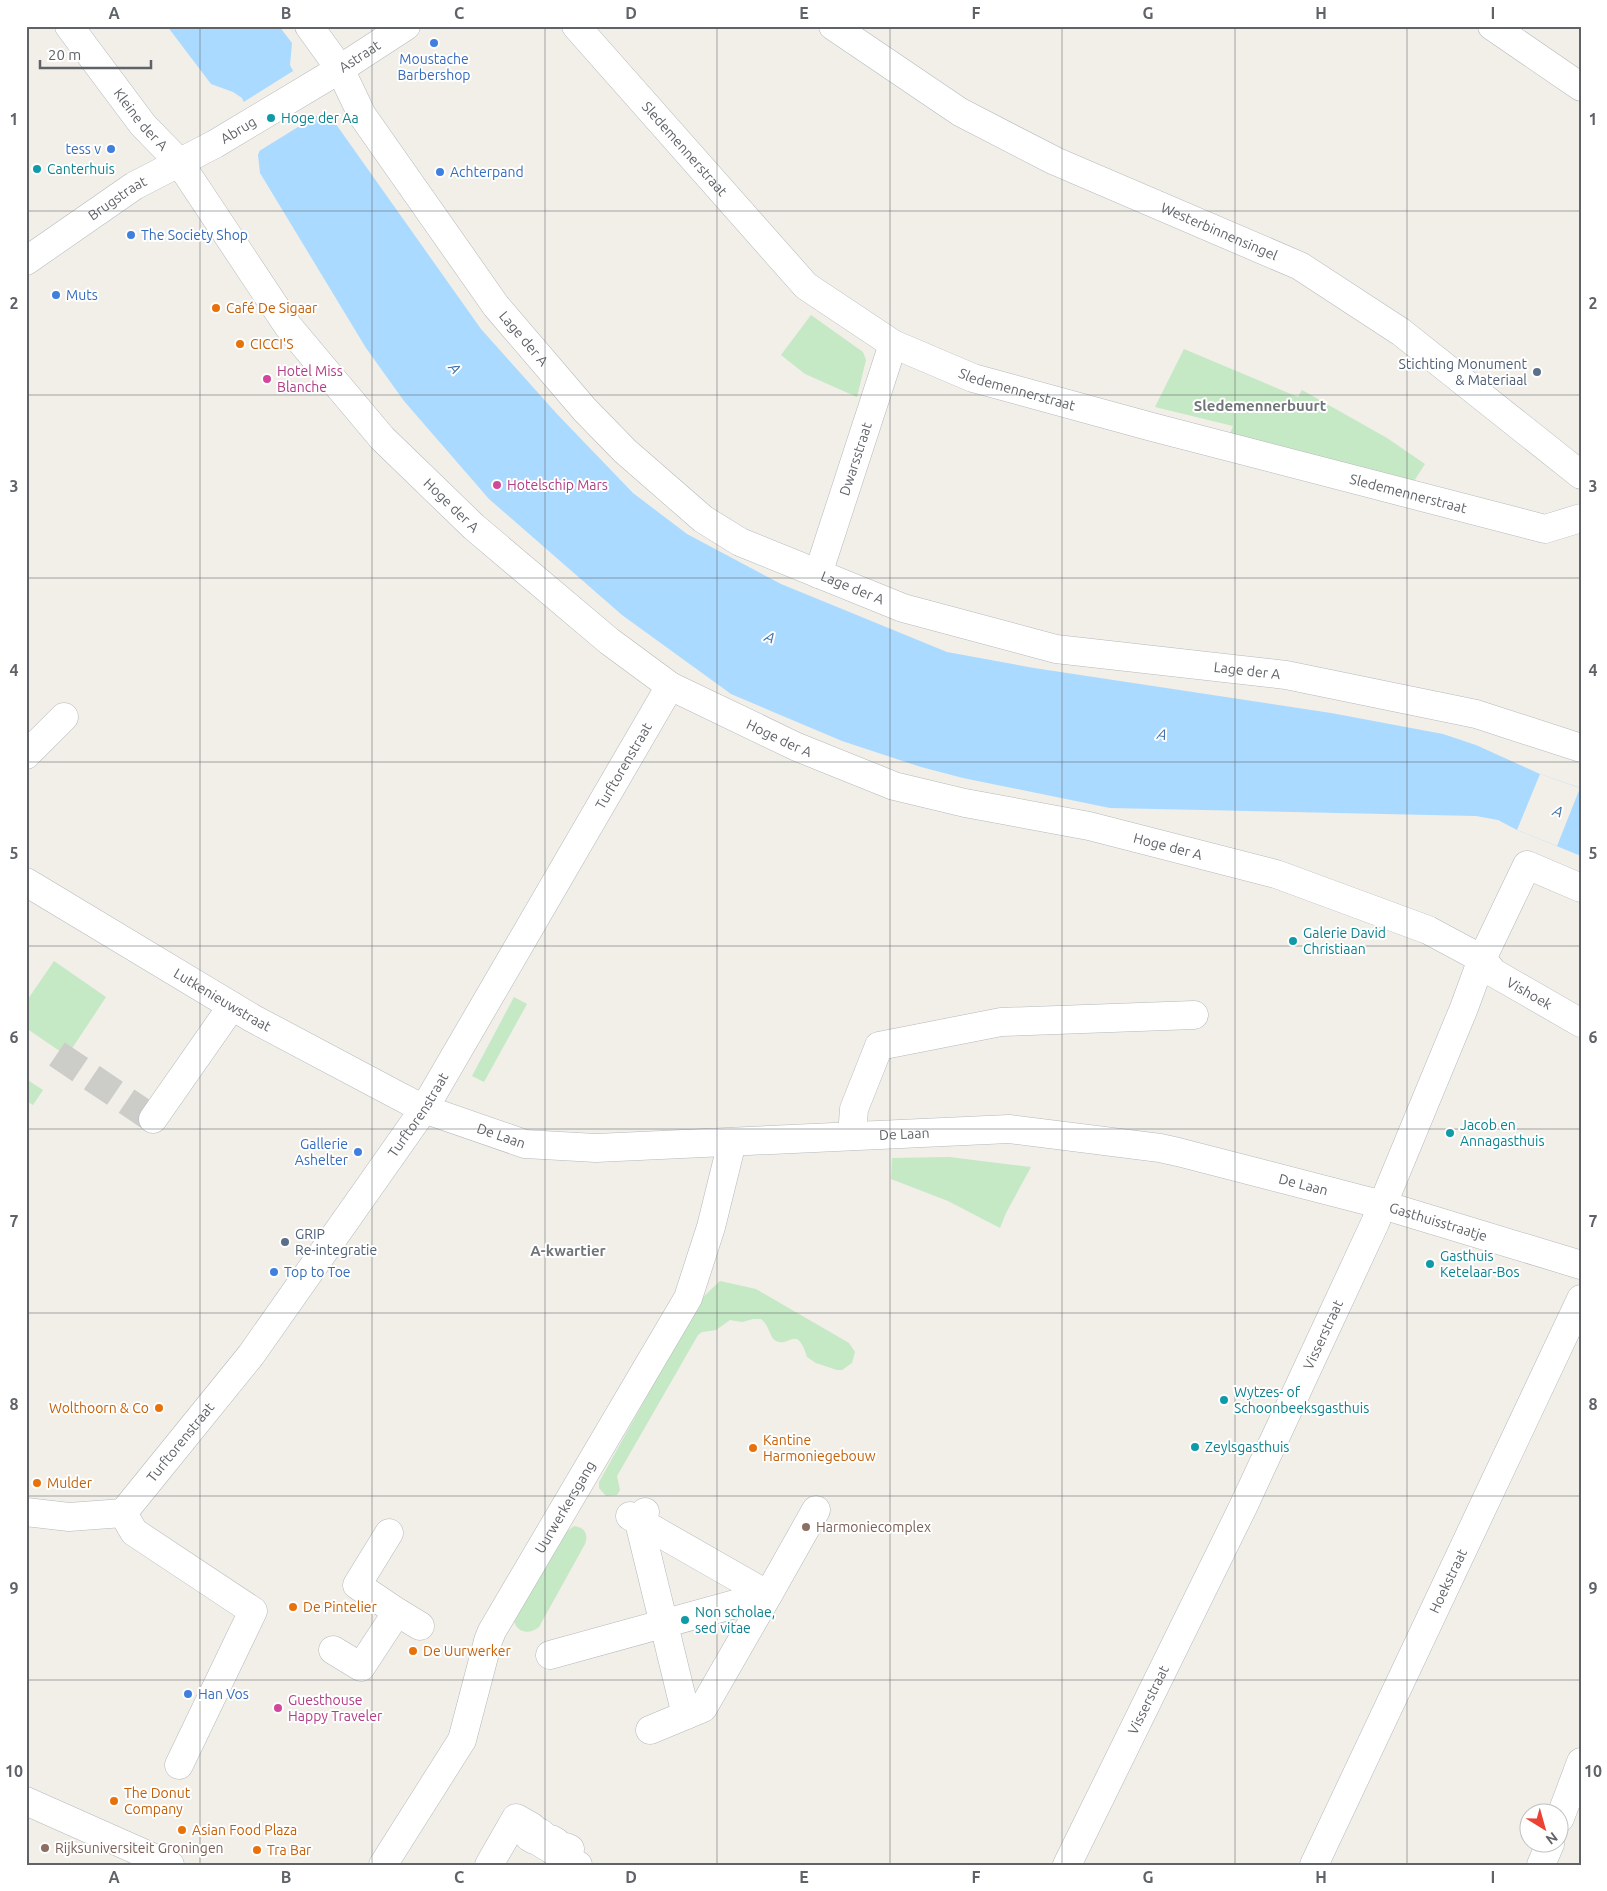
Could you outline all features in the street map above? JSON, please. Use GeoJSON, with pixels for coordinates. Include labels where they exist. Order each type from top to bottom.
{"type":"FeatureCollection","features":[{"type":"Feature","properties":{"kind":"street","name":"Kleine der A"},"geometry":{"type":"LineString","coordinates":[[69,26],[144,126],[179,162]]}},
{"type":"Feature","properties":{"kind":"street","name":"Lage der A"},"geometry":{"type":"LineString","coordinates":[[309,26],[340,69],[362,115],[496,306],[585,410],[624,451],[703,520],[740,542],[903,608],[1056,649],[1286,676],[1476,714],[1578,741]]}},
{"type":"Feature","properties":{"kind":"street","name":"Astraat"},"geometry":{"type":"LineString","coordinates":[[314,84],[406,26]]}},
{"type":"Feature","properties":{"kind":"street","name":"Sledemennerstraat"},"geometry":{"type":"LineString","coordinates":[[576,26],[806,286],[893,344],[974,378],[1152,427],[1545,529],[1581,518]]}},
{"type":"Feature","properties":{"kind":"street","name":"Westerbinnensingel"},"geometry":{"type":"LineString","coordinates":[[833,26],[960,112],[1055,161],[1300,266],[1400,332],[1581,475]]}},
{"type":"Feature","properties":{"kind":"street"},"geometry":{"type":"LineString","coordinates":[[1492,26],[1581,87]]}},
{"type":"Feature","properties":{"kind":"street","name":"Abrug"},"geometry":{"type":"LineString","coordinates":[[215,144],[314,84]]}},
{"type":"Feature","properties":{"kind":"street","name":"Brugstraat"},"geometry":{"type":"LineString","coordinates":[[26,261],[134,186],[215,144]]}},
{"type":"Feature","properties":{"kind":"street","name":"Hoge der A"},"geometry":{"type":"LineString","coordinates":[[179,162],[288,326],[382,438],[474,527],[609,642],[670,686],[797,747],[894,786],[965,803],[1089,826],[1276,874],[1428,930],[1482,959]]}},
{"type":"Feature","properties":{"kind":"street","name":"Dwarsstraat"},"geometry":{"type":"LineString","coordinates":[[818,574],[893,344]]}},
{"type":"Feature","properties":{"kind":"street","name":"Turftorenstraat"},"geometry":{"type":"LineString","coordinates":[[123,1513],[251,1355],[424,1109],[670,686]]}},
{"type":"Feature","properties":{"kind":"street"},"geometry":{"type":"LineString","coordinates":[[26,755],[64,717]]}},
{"type":"Feature","properties":{"kind":"street"},"geometry":{"type":"LineString","coordinates":[[1482,959],[1527,865],[1581,888]]}},
{"type":"Feature","properties":{"kind":"street","name":"Lutkenieuwstraat"},"geometry":{"type":"LineString","coordinates":[[26,882],[232,1006],[424,1109]]}},
{"type":"Feature","properties":{"kind":"street","name":"Vishoek"},"geometry":{"type":"LineString","coordinates":[[1482,959],[1494,973],[1581,1023]]}},
{"type":"Feature","properties":{"kind":"street","name":"Visserstraat"},"geometry":{"type":"LineString","coordinates":[[1067,1865],[1243,1507],[1383,1204],[1462,1013],[1482,959]]}},
{"type":"Feature","properties":{"kind":"street"},"geometry":{"type":"LineString","coordinates":[[153,1119],[232,1006]]}},
{"type":"Feature","properties":{"kind":"street"},"geometry":{"type":"LineString","coordinates":[[852,1136],[854,1109],[879,1046],[1001,1022],[1194,1015]]}},
{"type":"Feature","properties":{"kind":"street","name":"De Laan"},"geometry":{"type":"LineString","coordinates":[[424,1109],[526,1144],[596,1148],[1009,1129],[1160,1148],[1383,1204]]}},
{"type":"Feature","properties":{"kind":"street","name":"Uurwerkersgang"},"geometry":{"type":"LineString","coordinates":[[383,1865],[462,1740],[492,1631],[688,1298],[711,1227],[732,1142]]}},
{"type":"Feature","properties":{"kind":"street","name":"Gasthuisstraatje"},"geometry":{"type":"LineString","coordinates":[[1383,1204],[1581,1265]]}},
{"type":"Feature","properties":{"kind":"street","name":"Hoekstraat"},"geometry":{"type":"LineString","coordinates":[[1314,1865],[1581,1298]]}},
{"type":"Feature","properties":{"kind":"street"},"geometry":{"type":"LineString","coordinates":[[650,1730],[703,1708],[816,1510]]}},
{"type":"Feature","properties":{"kind":"street"},"geometry":{"type":"LineString","coordinates":[[26,1512],[69,1517],[123,1513],[134,1532],[253,1611],[179,1765]]}},
{"type":"Feature","properties":{"kind":"street"},"geometry":{"type":"LineString","coordinates":[[686,1715],[639,1515],[768,1595]]}},
{"type":"Feature","properties":{"kind":"street"},"geometry":{"type":"LineString","coordinates":[[389,1533],[357,1585],[420,1626]]}},
{"type":"Feature","properties":{"kind":"street"},"geometry":{"type":"LineString","coordinates":[[550,1655],[768,1595]]}},
{"type":"Feature","properties":{"kind":"street"},"geometry":{"type":"LineString","coordinates":[[333,1650],[361,1666],[397,1612]]}},
{"type":"Feature","properties":{"kind":"street"},"geometry":{"type":"LineString","coordinates":[[1565,1804],[1581,1762]]}},
{"type":"Feature","properties":{"kind":"street"},"geometry":{"type":"LineString","coordinates":[[26,1801],[170,1865]]}},
{"type":"Feature","properties":{"kind":"street"},"geometry":{"type":"LineString","coordinates":[[489,1865],[516,1818],[532,1827],[531,1830],[533,1831],[529,1837],[534,1840],[539,1832],[542,1834],[538,1841],[547,1847],[551,1839],[556,1842],[552,1850],[561,1855],[566,1847],[570,1850],[566,1858],[581,1864]]}},
{"type":"Feature","properties":{"kind":"green space"},"geometry":{"type":"Polygon","coordinates":[[[811,315],[863,352],[866,360],[857,397],[805,374],[781,355],[811,315]]]}},
{"type":"Feature","properties":{"kind":"green space"},"geometry":{"type":"Polygon","coordinates":[[[1184,349],[1298,397],[1302,390],[1387,438],[1425,464],[1414,481],[1229,437],[1233,426],[1155,407],[1184,349]]]}},
{"type":"Feature","properties":{"kind":"green space"},"geometry":{"type":"Polygon","coordinates":[[[54,961],[106,997],[67,1056],[26,1028],[26,1002],[54,961]]]}},
{"type":"Feature","properties":{"kind":"green space"},"geometry":{"type":"Polygon","coordinates":[[[514,997],[527,1004],[484,1082],[472,1076],[514,997]]]}},
{"type":"Feature","properties":{"kind":"green space"},"geometry":{"type":"Polygon","coordinates":[[[26,1079],[43,1090],[33,1105],[26,1101],[26,1079]]]}},
{"type":"Feature","properties":{"kind":"green space"},"geometry":{"type":"Polygon","coordinates":[[[949,1157],[1031,1167],[1000,1228],[948,1201],[891,1179],[892,1158],[949,1157]]]}},
{"type":"Feature","properties":{"kind":"green space"},"geometry":{"type":"Polygon","coordinates":[[[720,1281],[756,1289],[849,1343],[855,1352],[852,1363],[842,1370],[837,1370],[816,1363],[807,1357],[800,1341],[793,1339],[785,1342],[776,1341],[761,1319],[742,1322],[730,1320],[716,1330],[702,1332],[698,1335],[617,1476],[620,1490],[617,1495],[606,1496],[599,1488],[599,1482],[701,1299],[720,1281]]]}},
{"type":"Feature","properties":{"kind":"green space"},"geometry":{"type":"Polygon","coordinates":[[[574,1526],[585,1532],[585,1544],[539,1627],[526,1632],[519,1629],[513,1617],[565,1533],[574,1526]]]}},
{"type":"Feature","properties":{"kind":"water","name":"A"},"geometry":{"type":"Polygon","coordinates":[[[167,26],[279,26],[292,43],[290,65],[317,117],[333,120],[481,329],[557,414],[633,493],[687,534],[781,584],[947,652],[1034,668],[1331,713],[1443,734],[1476,745],[1540,774],[1581,788],[1581,856],[1517,830],[1498,820],[1476,816],[1110,808],[963,778],[921,767],[842,741],[731,694],[622,615],[489,499],[404,401],[366,348],[260,173],[258,155],[262,144],[242,98],[233,92],[211,84],[167,26]]]}},
{"type":"Feature","properties":{"kind":"pier"},"geometry":{"type":"Polygon","coordinates":[[[293,71],[319,114],[256,153],[259,145],[242,103],[293,71]]]}},
{"type":"Feature","properties":{"kind":"pier"},"geometry":{"type":"Polygon","coordinates":[[[1540,774],[1580,788],[1557,846],[1517,830],[1540,774]]]}},
{"type":"Feature","properties":{"kind":"tunnel"},"geometry":{"type":"LineString","coordinates":[[57,1054],[153,1119]]}},
{"type":"Feature","properties":{"kind":"place","name":"Moustache Barbershop"},"geometry":{"type":"Point","coordinates":[434,43]}},
{"type":"Feature","properties":{"kind":"place","name":"Hoge der Aa"},"geometry":{"type":"Point","coordinates":[271,118]}},
{"type":"Feature","properties":{"kind":"place","name":"tess v"},"geometry":{"type":"Point","coordinates":[111,149]}},
{"type":"Feature","properties":{"kind":"place","name":"Canterhuis"},"geometry":{"type":"Point","coordinates":[37,169]}},
{"type":"Feature","properties":{"kind":"place","name":"Achterpand"},"geometry":{"type":"Point","coordinates":[440,172]}},
{"type":"Feature","properties":{"kind":"place","name":"The Society Shop"},"geometry":{"type":"Point","coordinates":[131,235]}},
{"type":"Feature","properties":{"kind":"place","name":"Muts"},"geometry":{"type":"Point","coordinates":[56,295]}},
{"type":"Feature","properties":{"kind":"place","name":"Café De Sigaar"},"geometry":{"type":"Point","coordinates":[216,308]}},
{"type":"Feature","properties":{"kind":"place","name":"CICCI'S"},"geometry":{"type":"Point","coordinates":[240,344]}},
{"type":"Feature","properties":{"kind":"place","name":"Stichting Monument & Materiaal"},"geometry":{"type":"Point","coordinates":[1537,372]}},
{"type":"Feature","properties":{"kind":"place","name":"Hotel Miss Blanche"},"geometry":{"type":"Point","coordinates":[267,379]}},
{"type":"Feature","properties":{"kind":"place","name":"Hotelschip Mars"},"geometry":{"type":"Point","coordinates":[497,485]}},
{"type":"Feature","properties":{"kind":"place","name":"Galerie David Christiaan"},"geometry":{"type":"Point","coordinates":[1293,941]}},
{"type":"Feature","properties":{"kind":"place","name":"Jacob en Annagasthuis"},"geometry":{"type":"Point","coordinates":[1450,1133]}},
{"type":"Feature","properties":{"kind":"place","name":"Gallerie Ashelter"},"geometry":{"type":"Point","coordinates":[358,1152]}},
{"type":"Feature","properties":{"kind":"place","name":"GRIP Re-integratie"},"geometry":{"type":"Point","coordinates":[285,1242]}},
{"type":"Feature","properties":{"kind":"place","name":"Gasthuis Ketelaar-Bos"},"geometry":{"type":"Point","coordinates":[1430,1264]}},
{"type":"Feature","properties":{"kind":"place","name":"Top to Toe"},"geometry":{"type":"Point","coordinates":[274,1272]}},
{"type":"Feature","properties":{"kind":"place","name":"Wytzes- of Schoonbeeksgasthuis"},"geometry":{"type":"Point","coordinates":[1224,1400]}},
{"type":"Feature","properties":{"kind":"place","name":"Wolthoorn & Co"},"geometry":{"type":"Point","coordinates":[159,1408]}},
{"type":"Feature","properties":{"kind":"place","name":"Zeylsgasthuis"},"geometry":{"type":"Point","coordinates":[1195,1447]}},
{"type":"Feature","properties":{"kind":"place","name":"Kantine Harmoniegebouw"},"geometry":{"type":"Point","coordinates":[753,1448]}},
{"type":"Feature","properties":{"kind":"place","name":"Mulder"},"geometry":{"type":"Point","coordinates":[37,1483]}},
{"type":"Feature","properties":{"kind":"place","name":"Harmoniecomplex"},"geometry":{"type":"Point","coordinates":[806,1527]}},
{"type":"Feature","properties":{"kind":"place","name":"De Pintelier"},"geometry":{"type":"Point","coordinates":[293,1607]}},
{"type":"Feature","properties":{"kind":"place","name":"Non scholae, sed vitae"},"geometry":{"type":"Point","coordinates":[685,1620]}},
{"type":"Feature","properties":{"kind":"place","name":"De Uurwerker"},"geometry":{"type":"Point","coordinates":[413,1651]}},
{"type":"Feature","properties":{"kind":"place","name":"Han Vos"},"geometry":{"type":"Point","coordinates":[188,1694]}},
{"type":"Feature","properties":{"kind":"place","name":"Guesthouse Happy Traveler"},"geometry":{"type":"Point","coordinates":[278,1708]}},
{"type":"Feature","properties":{"kind":"place","name":"The Donut Company"},"geometry":{"type":"Point","coordinates":[114,1801]}},
{"type":"Feature","properties":{"kind":"place","name":"Asian Food Plaza"},"geometry":{"type":"Point","coordinates":[182,1830]}},
{"type":"Feature","properties":{"kind":"place","name":"Rijksuniversiteit Groningen"},"geometry":{"type":"Point","coordinates":[45,1848]}},
{"type":"Feature","properties":{"kind":"place","name":"Tra Bar"},"geometry":{"type":"Point","coordinates":[257,1850]}},
{"type":"Feature","properties":{"kind":"district","name":"Sledemennerbuurt"},"geometry":{"type":"Point","coordinates":[1260,405]}},
{"type":"Feature","properties":{"kind":"district","name":"A-kwartier"},"geometry":{"type":"Point","coordinates":[568,1250]}}]}
